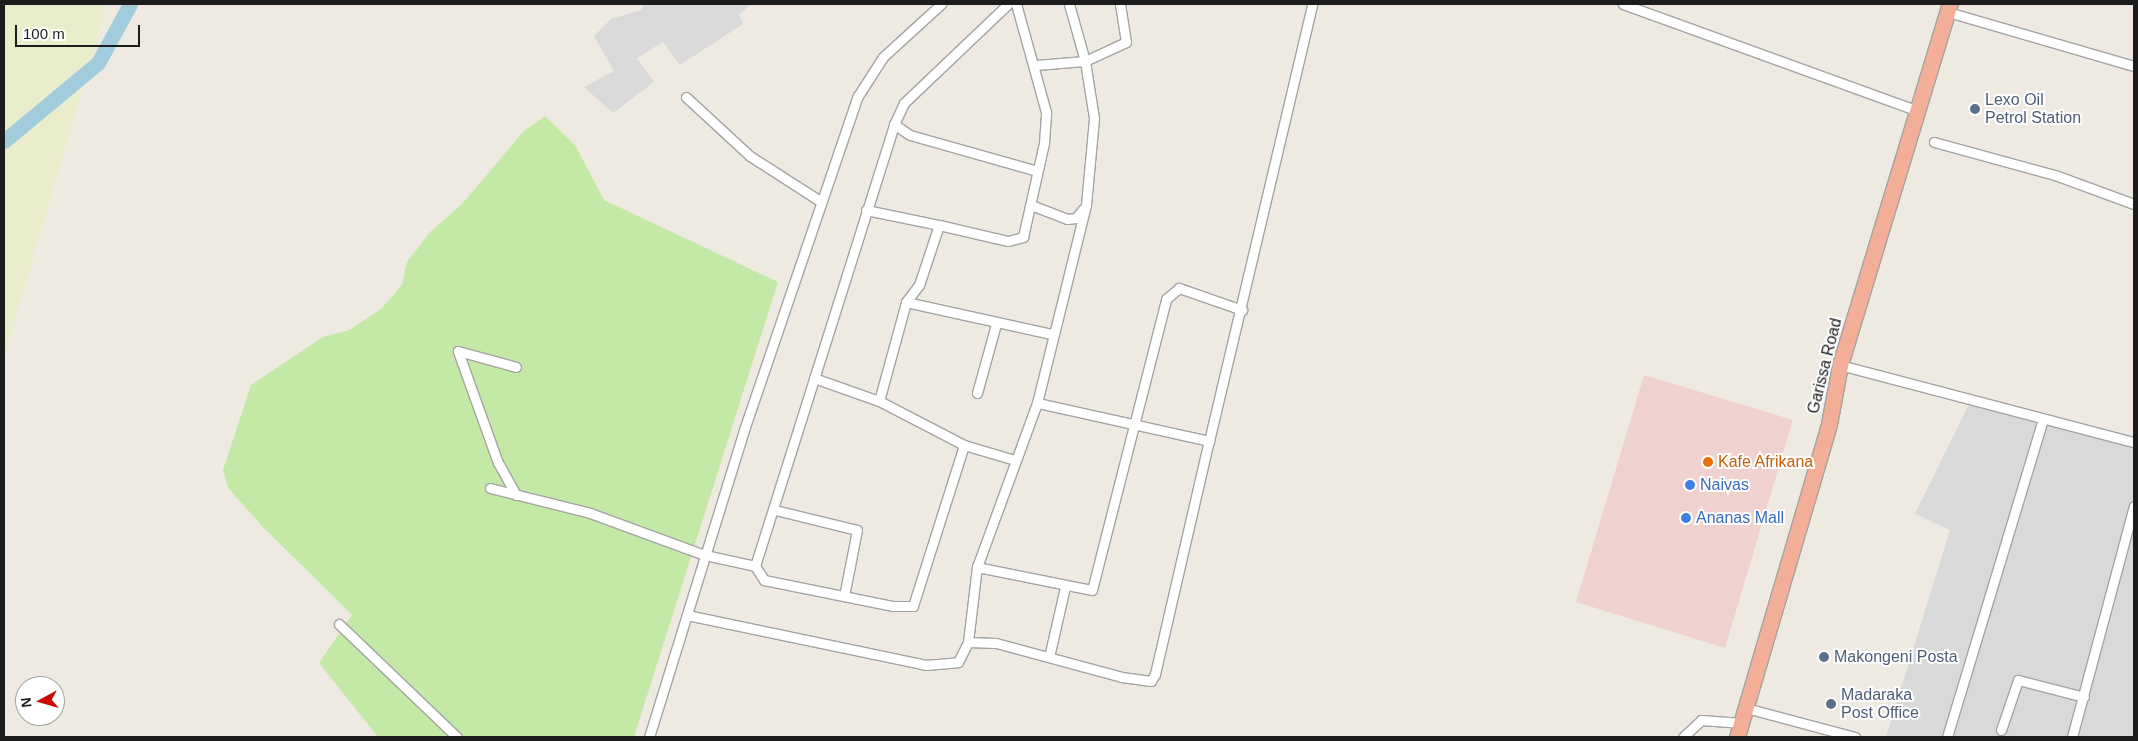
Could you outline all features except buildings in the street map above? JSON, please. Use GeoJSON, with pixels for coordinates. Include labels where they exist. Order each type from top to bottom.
{"type":"FeatureCollection","features":[{"type":"Feature","properties":{"kind":"highway","name":"Garissa Road"},"geometry":{"type":"LineString","coordinates":[[1739,730],[1829,424],[1840,365],[1949,8]]}},
{"type":"Feature","properties":{"kind":"street"},"geometry":{"type":"LineString","coordinates":[[649,737],[705,555],[820,201],[866,76],[941,4]]}},
{"type":"Feature","properties":{"kind":"street"},"geometry":{"type":"LineString","coordinates":[[755,566],[775,510],[814,378],[894,124],[904,103],[1008,4]]}},
{"type":"Feature","properties":{"kind":"street"},"geometry":{"type":"LineString","coordinates":[[866,210],[1018,241],[1031,205],[1046,112],[1036,65],[1016,4]]}},
{"type":"Feature","properties":{"kind":"street"},"geometry":{"type":"LineString","coordinates":[[687,615],[943,667],[958,662],[968,642],[977,567],[1015,460],[1038,403],[1052,334],[1086,205],[1094,118],[1085,61],[1069,4]]}},
{"type":"Feature","properties":{"kind":"street"},"geometry":{"type":"LineString","coordinates":[[1036,65],[1085,61],[1126,42],[1120,4]]}},
{"type":"Feature","properties":{"kind":"street"},"geometry":{"type":"LineString","coordinates":[[968,642],[984,640],[1151,681],[1242,310],[1312,4]]}},
{"type":"Feature","properties":{"kind":"street"},"geometry":{"type":"LineString","coordinates":[[1623,4],[1918,111]]}},
{"type":"Feature","properties":{"kind":"street"},"geometry":{"type":"LineString","coordinates":[[1949,8],[2134,66]]}},
{"type":"Feature","properties":{"kind":"street"},"geometry":{"type":"LineString","coordinates":[[686,97],[750,156],[820,201]]}},
{"type":"Feature","properties":{"kind":"street"},"geometry":{"type":"LineString","coordinates":[[894,124],[910,135],[1036,171]]}},
{"type":"Feature","properties":{"kind":"street"},"geometry":{"type":"LineString","coordinates":[[1934,142],[2055,175],[2134,204]]}},
{"type":"Feature","properties":{"kind":"street"},"geometry":{"type":"LineString","coordinates":[[1031,205],[1067,219],[1078,216],[1086,205]]}},
{"type":"Feature","properties":{"kind":"street"},"geometry":{"type":"LineString","coordinates":[[879,401],[906,302],[919,285],[939,225]]}},
{"type":"Feature","properties":{"kind":"street"},"geometry":{"type":"LineString","coordinates":[[977,567],[1066,587],[1092,590],[1172,290],[1179,288],[1242,310]]}},
{"type":"Feature","properties":{"kind":"street"},"geometry":{"type":"LineString","coordinates":[[906,302],[996,324],[1052,334]]}},
{"type":"Feature","properties":{"kind":"street"},"geometry":{"type":"LineString","coordinates":[[977,393],[996,324]]}},
{"type":"Feature","properties":{"kind":"street"},"geometry":{"type":"LineString","coordinates":[[516,367],[458,351],[498,463],[516,494]]}},
{"type":"Feature","properties":{"kind":"street"},"geometry":{"type":"LineString","coordinates":[[1840,365],[2134,442]]}},
{"type":"Feature","properties":{"kind":"street"},"geometry":{"type":"LineString","coordinates":[[814,378],[879,401],[964,445],[1015,460]]}},
{"type":"Feature","properties":{"kind":"street"},"geometry":{"type":"LineString","coordinates":[[1038,403],[1134,428],[1173,431],[1209,441]]}},
{"type":"Feature","properties":{"kind":"street"},"geometry":{"type":"LineString","coordinates":[[1947,737],[2043,418]]}},
{"type":"Feature","properties":{"kind":"street"},"geometry":{"type":"LineString","coordinates":[[490,488],[590,513],[705,555],[755,566],[764,580],[844,596],[913,606],[964,445]]}},
{"type":"Feature","properties":{"kind":"street"},"geometry":{"type":"LineString","coordinates":[[2072,737],[2134,506]]}},
{"type":"Feature","properties":{"kind":"street"},"geometry":{"type":"LineString","coordinates":[[775,510],[857,530],[844,596]]}},
{"type":"Feature","properties":{"kind":"street"},"geometry":{"type":"LineString","coordinates":[[1049,657],[1066,587]]}},
{"type":"Feature","properties":{"kind":"street"},"geometry":{"type":"LineString","coordinates":[[339,624],[458,737]]}},
{"type":"Feature","properties":{"kind":"street"},"geometry":{"type":"LineString","coordinates":[[2001,730],[2018,680],[2084,697]]}},
{"type":"Feature","properties":{"kind":"street"},"geometry":{"type":"LineString","coordinates":[[1746,708],[1822,733],[1855,737]]}},
{"type":"Feature","properties":{"kind":"street"},"geometry":{"type":"LineString","coordinates":[[1683,737],[1701,720],[1739,730]]}},
{"type":"Feature","properties":{"kind":"shaded area"},"geometry":{"type":"Polygon","coordinates":[[[644,4],[752,4],[739,14],[743,24],[680,65],[663,42],[637,58],[654,82],[613,113],[584,87],[614,71],[594,36],[611,19],[641,10],[644,4]]]}},
{"type":"Feature","properties":{"kind":"shaded area","name":"Ananas Mall"},"geometry":{"type":"Polygon","coordinates":[[[1644,375],[1793,420],[1725,648],[1576,602],[1644,375]]]}},
{"type":"Feature","properties":{"kind":"shaded area"},"geometry":{"type":"Polygon","coordinates":[[[1972,398],[2134,440],[2134,737],[1886,737],[1950,530],[1915,514],[1972,398]]]}},
{"type":"Feature","properties":{"kind":"green space"},"geometry":{"type":"Polygon","coordinates":[[[4,4],[107,4],[4,359],[4,4]]]}},
{"type":"Feature","properties":{"kind":"green space"},"geometry":{"type":"Polygon","coordinates":[[[545,116],[575,145],[604,200],[778,282],[634,737],[378,737],[319,663],[352,615],[263,527],[228,488],[223,470],[251,385],[323,337],[349,330],[381,309],[402,285],[407,262],[430,232],[462,204],[524,131],[545,116]]]}},
{"type":"Feature","properties":{"kind":"waterway"},"geometry":{"type":"LineString","coordinates":[[4,141],[98,63],[130,4]]}},
{"type":"Feature","properties":{"kind":"place","name":"Lexo Oil Petrol Station"},"geometry":{"type":"Point","coordinates":[1975,109]}},
{"type":"Feature","properties":{"kind":"place","name":"Kafe Afrikana"},"geometry":{"type":"Point","coordinates":[1708,462]}},
{"type":"Feature","properties":{"kind":"place","name":"Naivas"},"geometry":{"type":"Point","coordinates":[1690,485]}},
{"type":"Feature","properties":{"kind":"place","name":"Ananas Mall"},"geometry":{"type":"Point","coordinates":[1686,518]}},
{"type":"Feature","properties":{"kind":"place","name":"Makongeni Posta"},"geometry":{"type":"Point","coordinates":[1824,657]}},
{"type":"Feature","properties":{"kind":"place","name":"Madaraka Post Office"},"geometry":{"type":"Point","coordinates":[1831,704]}}]}
